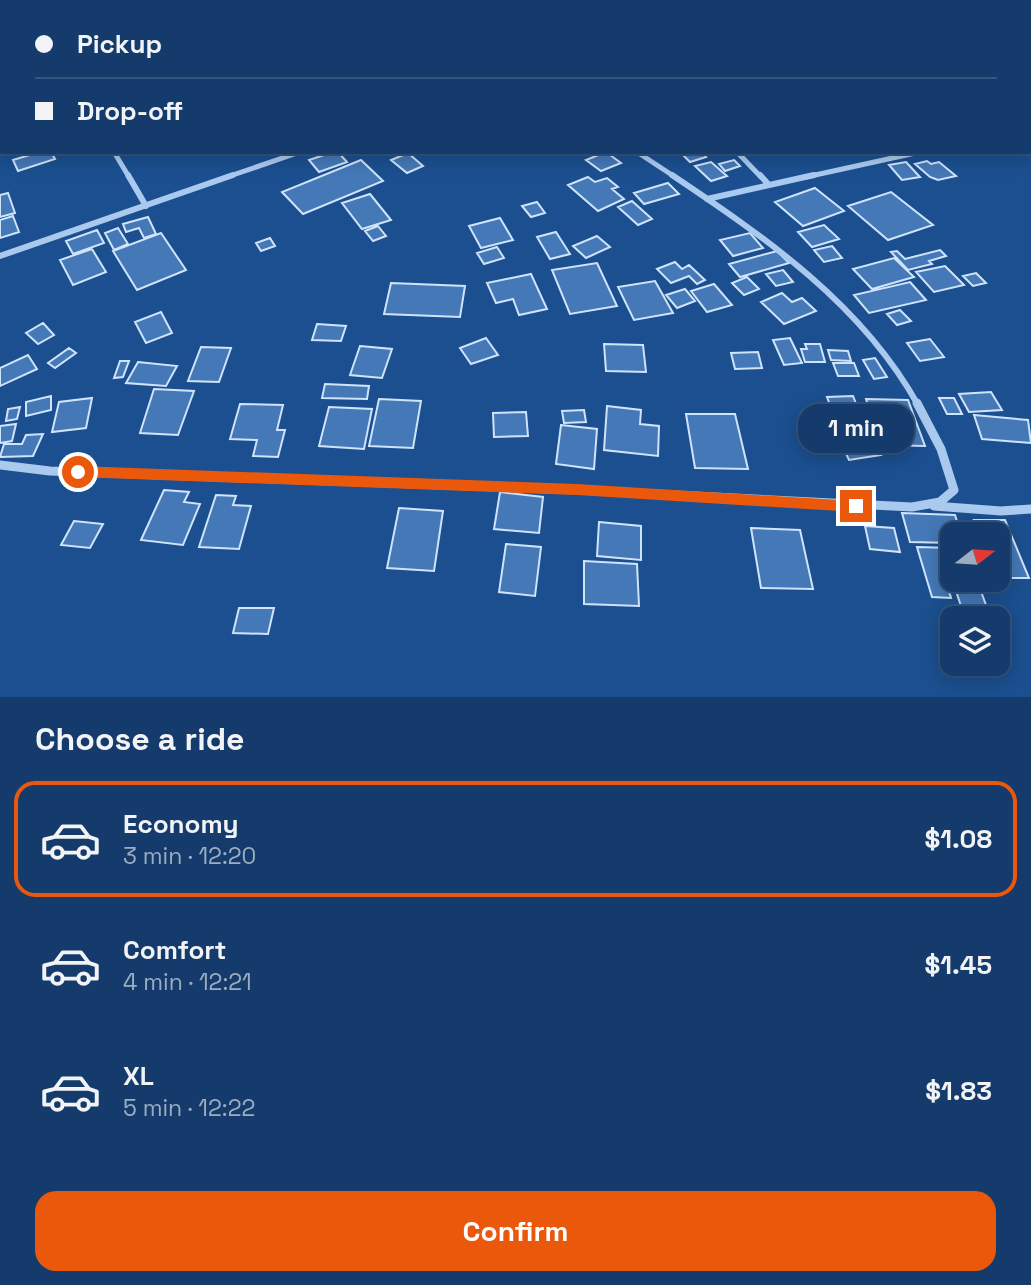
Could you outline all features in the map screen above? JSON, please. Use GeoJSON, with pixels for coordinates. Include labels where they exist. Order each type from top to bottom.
{"type":"FeatureCollection","features":[{"type":"Feature","properties":{"kind":"street"},"geometry":{"type":"LineString","coordinates":[[115,154],[146,205]]}},
{"type":"Feature","properties":{"kind":"street"},"geometry":{"type":"LineString","coordinates":[[0,256],[294,154]]}},
{"type":"Feature","properties":{"kind":"street"},"geometry":{"type":"LineString","coordinates":[[640,154],[772,243],[809,275],[881,346],[916,397],[950,465],[954,490],[948,499],[930,506]]}},
{"type":"Feature","properties":{"kind":"street"},"geometry":{"type":"LineString","coordinates":[[739,154],[769,185]]}},
{"type":"Feature","properties":{"kind":"street"},"geometry":{"type":"LineString","coordinates":[[707,200],[911,154]]}},
{"type":"Feature","properties":{"kind":"street"},"geometry":{"type":"LineString","coordinates":[[0,465],[50,471],[577,490],[883,508],[930,506],[1001,511],[1031,509]]}},
{"type":"Feature","properties":{"kind":"building"},"geometry":{"type":"Polygon","coordinates":[[[33,154],[52,154],[55,159],[18,171],[13,160],[33,154]]]}},
{"type":"Feature","properties":{"kind":"building"},"geometry":{"type":"Polygon","coordinates":[[[327,154],[340,154],[347,162],[319,172],[309,160],[327,154]]]}},
{"type":"Feature","properties":{"kind":"building"},"geometry":{"type":"Polygon","coordinates":[[[409,154],[423,166],[407,173],[391,160],[409,154]]]}},
{"type":"Feature","properties":{"kind":"building"},"geometry":{"type":"Polygon","coordinates":[[[609,154],[621,163],[601,171],[586,160],[609,154]]]}},
{"type":"Feature","properties":{"kind":"building"},"geometry":{"type":"Polygon","coordinates":[[[682,154],[703,154],[706,157],[690,162],[682,154]]]}},
{"type":"Feature","properties":{"kind":"building"},"geometry":{"type":"Polygon","coordinates":[[[361,160],[383,181],[303,214],[282,192],[361,160]]]}},
{"type":"Feature","properties":{"kind":"building"},"geometry":{"type":"Polygon","coordinates":[[[734,160],[740,166],[725,171],[719,164],[734,160]]]}},
{"type":"Feature","properties":{"kind":"building"},"geometry":{"type":"Polygon","coordinates":[[[927,161],[931,164],[939,162],[956,176],[938,180],[930,177],[915,164],[927,161]]]}},
{"type":"Feature","properties":{"kind":"building"},"geometry":{"type":"Polygon","coordinates":[[[711,162],[727,176],[711,181],[695,166],[711,162]]]}},
{"type":"Feature","properties":{"kind":"building"},"geometry":{"type":"Polygon","coordinates":[[[906,162],[920,177],[902,180],[889,165],[906,162]]]}},
{"type":"Feature","properties":{"kind":"building"},"geometry":{"type":"Polygon","coordinates":[[[588,177],[595,182],[607,178],[618,187],[612,189],[624,199],[598,211],[568,185],[588,177]]]}},
{"type":"Feature","properties":{"kind":"building"},"geometry":{"type":"Polygon","coordinates":[[[668,183],[679,194],[644,204],[634,193],[668,183]]]}},
{"type":"Feature","properties":{"kind":"building"},"geometry":{"type":"Polygon","coordinates":[[[815,188],[844,211],[803,226],[775,202],[815,188]]]}},
{"type":"Feature","properties":{"kind":"building"},"geometry":{"type":"Polygon","coordinates":[[[891,192],[933,225],[888,240],[848,206],[891,192]]]}},
{"type":"Feature","properties":{"kind":"building"},"geometry":{"type":"Polygon","coordinates":[[[8,193],[15,213],[0,217],[0,195],[8,193]]]}},
{"type":"Feature","properties":{"kind":"building"},"geometry":{"type":"Polygon","coordinates":[[[370,194],[391,220],[362,229],[342,203],[370,194]]]}},
{"type":"Feature","properties":{"kind":"building"},"geometry":{"type":"Polygon","coordinates":[[[632,201],[652,219],[638,225],[618,207],[632,201]]]}},
{"type":"Feature","properties":{"kind":"building"},"geometry":{"type":"Polygon","coordinates":[[[537,202],[545,213],[531,217],[522,206],[537,202]]]}},
{"type":"Feature","properties":{"kind":"building"},"geometry":{"type":"Polygon","coordinates":[[[13,216],[19,232],[0,238],[0,220],[13,216]]]}},
{"type":"Feature","properties":{"kind":"building"},"geometry":{"type":"Polygon","coordinates":[[[148,217],[156,234],[144,238],[139,228],[126,232],[123,224],[148,217]]]}},
{"type":"Feature","properties":{"kind":"building"},"geometry":{"type":"Polygon","coordinates":[[[500,218],[513,240],[481,248],[469,226],[500,218]]]}},
{"type":"Feature","properties":{"kind":"building"},"geometry":{"type":"Polygon","coordinates":[[[824,225],[839,239],[812,247],[798,232],[824,225]]]}},
{"type":"Feature","properties":{"kind":"building"},"geometry":{"type":"Polygon","coordinates":[[[378,226],[386,236],[373,241],[365,231],[378,226]]]}},
{"type":"Feature","properties":{"kind":"building"},"geometry":{"type":"Polygon","coordinates":[[[118,228],[128,244],[114,250],[105,233],[118,228]]]}},
{"type":"Feature","properties":{"kind":"building"},"geometry":{"type":"Polygon","coordinates":[[[97,230],[104,243],[73,254],[66,241],[97,230]]]}},
{"type":"Feature","properties":{"kind":"building"},"geometry":{"type":"Polygon","coordinates":[[[556,232],[570,254],[550,259],[537,237],[556,232]]]}},
{"type":"Feature","properties":{"kind":"building"},"geometry":{"type":"Polygon","coordinates":[[[161,233],[186,270],[137,290],[113,251],[161,233]]]}},
{"type":"Feature","properties":{"kind":"building"},"geometry":{"type":"Polygon","coordinates":[[[750,233],[763,248],[733,256],[720,240],[750,233]]]}},
{"type":"Feature","properties":{"kind":"building"},"geometry":{"type":"Polygon","coordinates":[[[597,236],[610,247],[586,258],[573,246],[597,236]]]}},
{"type":"Feature","properties":{"kind":"building"},"geometry":{"type":"Polygon","coordinates":[[[270,238],[275,246],[261,251],[256,243],[270,238]]]}},
{"type":"Feature","properties":{"kind":"building"},"geometry":{"type":"Polygon","coordinates":[[[832,246],[842,258],[824,262],[814,250],[832,246]]]}},
{"type":"Feature","properties":{"kind":"building"},"geometry":{"type":"Polygon","coordinates":[[[497,247],[504,258],[484,264],[477,253],[497,247]]]}},
{"type":"Feature","properties":{"kind":"building"},"geometry":{"type":"Polygon","coordinates":[[[92,249],[106,272],[73,285],[60,260],[92,249]]]}},
{"type":"Feature","properties":{"kind":"building"},"geometry":{"type":"Polygon","coordinates":[[[940,250],[946,256],[929,261],[932,264],[908,270],[891,252],[897,251],[905,259],[940,250]]]}},
{"type":"Feature","properties":{"kind":"building"},"geometry":{"type":"Polygon","coordinates":[[[777,251],[789,263],[740,277],[729,264],[777,251]]]}},
{"type":"Feature","properties":{"kind":"building"},"geometry":{"type":"Polygon","coordinates":[[[894,258],[914,277],[872,289],[853,269],[894,258]]]}},
{"type":"Feature","properties":{"kind":"building"},"geometry":{"type":"Polygon","coordinates":[[[675,262],[682,269],[689,265],[705,280],[697,284],[689,276],[671,283],[657,269],[675,262]]]}},
{"type":"Feature","properties":{"kind":"building"},"geometry":{"type":"Polygon","coordinates":[[[597,263],[617,306],[570,314],[552,270],[597,263]]]}},
{"type":"Feature","properties":{"kind":"building"},"geometry":{"type":"Polygon","coordinates":[[[945,266],[964,285],[934,292],[916,272],[945,266]]]}},
{"type":"Feature","properties":{"kind":"building"},"geometry":{"type":"Polygon","coordinates":[[[783,270],[793,282],[776,286],[766,274],[783,270]]]}},
{"type":"Feature","properties":{"kind":"building"},"geometry":{"type":"Polygon","coordinates":[[[976,273],[986,283],[973,286],[963,276],[976,273]]]}},
{"type":"Feature","properties":{"kind":"building"},"geometry":{"type":"Polygon","coordinates":[[[531,274],[547,309],[519,315],[513,299],[496,303],[487,283],[531,274]]]}},
{"type":"Feature","properties":{"kind":"building"},"geometry":{"type":"Polygon","coordinates":[[[747,277],[759,289],[744,295],[732,283],[747,277]]]}},
{"type":"Feature","properties":{"kind":"building"},"geometry":{"type":"Polygon","coordinates":[[[655,281],[673,313],[634,320],[618,287],[655,281]]]}},
{"type":"Feature","properties":{"kind":"building"},"geometry":{"type":"Polygon","coordinates":[[[910,282],[926,300],[869,313],[854,295],[910,282]]]}},
{"type":"Feature","properties":{"kind":"building"},"geometry":{"type":"Polygon","coordinates":[[[391,283],[465,286],[460,317],[384,314],[391,283]]]}},
{"type":"Feature","properties":{"kind":"building"},"geometry":{"type":"Polygon","coordinates":[[[714,284],[732,305],[707,312],[691,291],[714,284]]]}},
{"type":"Feature","properties":{"kind":"building"},"geometry":{"type":"Polygon","coordinates":[[[685,289],[695,301],[677,308],[666,295],[685,289]]]}},
{"type":"Feature","properties":{"kind":"building"},"geometry":{"type":"Polygon","coordinates":[[[782,293],[792,302],[802,298],[816,311],[784,324],[761,302],[782,293]]]}},
{"type":"Feature","properties":{"kind":"building"},"geometry":{"type":"Polygon","coordinates":[[[900,310],[911,321],[897,325],[887,314],[900,310]]]}},
{"type":"Feature","properties":{"kind":"building"},"geometry":{"type":"Polygon","coordinates":[[[161,312],[172,333],[146,343],[135,322],[161,312]]]}},
{"type":"Feature","properties":{"kind":"building"},"geometry":{"type":"Polygon","coordinates":[[[43,323],[54,335],[38,344],[26,333],[43,323]]]}},
{"type":"Feature","properties":{"kind":"building"},"geometry":{"type":"Polygon","coordinates":[[[317,324],[346,326],[341,341],[312,340],[317,324]]]}},
{"type":"Feature","properties":{"kind":"building"},"geometry":{"type":"Polygon","coordinates":[[[486,338],[498,355],[471,364],[460,348],[486,338]]]}},
{"type":"Feature","properties":{"kind":"building"},"geometry":{"type":"Polygon","coordinates":[[[790,338],[802,363],[784,365],[773,340],[790,338]]]}},
{"type":"Feature","properties":{"kind":"building"},"geometry":{"type":"Polygon","coordinates":[[[930,339],[944,357],[920,361],[907,343],[930,339]]]}},
{"type":"Feature","properties":{"kind":"building"},"geometry":{"type":"Polygon","coordinates":[[[604,344],[643,345],[646,372],[606,371],[604,344]]]}},
{"type":"Feature","properties":{"kind":"building"},"geometry":{"type":"Polygon","coordinates":[[[805,344],[820,344],[825,362],[805,362],[801,349],[807,349],[805,344]]]}},
{"type":"Feature","properties":{"kind":"building"},"geometry":{"type":"Polygon","coordinates":[[[360,346],[392,349],[382,378],[350,375],[360,346]]]}},
{"type":"Feature","properties":{"kind":"building"},"geometry":{"type":"Polygon","coordinates":[[[201,347],[231,348],[219,382],[188,381],[201,347]]]}},
{"type":"Feature","properties":{"kind":"building"},"geometry":{"type":"Polygon","coordinates":[[[69,348],[76,353],[55,368],[48,363],[69,348]]]}},
{"type":"Feature","properties":{"kind":"building"},"geometry":{"type":"Polygon","coordinates":[[[828,350],[848,351],[851,361],[831,360],[828,350]]]}},
{"type":"Feature","properties":{"kind":"building"},"geometry":{"type":"Polygon","coordinates":[[[758,352],[762,368],[735,369],[731,353],[758,352]]]}},
{"type":"Feature","properties":{"kind":"building"},"geometry":{"type":"Polygon","coordinates":[[[28,355],[37,369],[0,386],[0,368],[28,355]]]}},
{"type":"Feature","properties":{"kind":"building"},"geometry":{"type":"Polygon","coordinates":[[[875,358],[887,377],[874,379],[863,360],[875,358]]]}},
{"type":"Feature","properties":{"kind":"building"},"geometry":{"type":"Polygon","coordinates":[[[120,361],[129,361],[123,377],[114,378],[120,361]]]}},
{"type":"Feature","properties":{"kind":"building"},"geometry":{"type":"Polygon","coordinates":[[[138,362],[177,366],[166,386],[126,383],[138,362]]]}},
{"type":"Feature","properties":{"kind":"building"},"geometry":{"type":"Polygon","coordinates":[[[833,363],[854,363],[859,376],[838,376],[833,363]]]}},
{"type":"Feature","properties":{"kind":"building"},"geometry":{"type":"Polygon","coordinates":[[[325,384],[369,386],[367,399],[322,398],[325,384]]]}},
{"type":"Feature","properties":{"kind":"building"},"geometry":{"type":"Polygon","coordinates":[[[154,389],[194,391],[178,435],[140,433],[154,389]]]}},
{"type":"Feature","properties":{"kind":"building"},"geometry":{"type":"Polygon","coordinates":[[[991,392],[1002,410],[969,412],[959,394],[991,392]]]}},
{"type":"Feature","properties":{"kind":"building"},"geometry":{"type":"Polygon","coordinates":[[[51,396],[51,410],[26,416],[26,402],[51,396]]]}},
{"type":"Feature","properties":{"kind":"building"},"geometry":{"type":"Polygon","coordinates":[[[853,396],[865,426],[838,427],[827,397],[853,396]]]}},
{"type":"Feature","properties":{"kind":"building"},"geometry":{"type":"Polygon","coordinates":[[[92,398],[86,428],[52,432],[59,402],[92,398]]]}},
{"type":"Feature","properties":{"kind":"building"},"geometry":{"type":"Polygon","coordinates":[[[939,398],[954,398],[962,414],[947,414],[939,398]]]}},
{"type":"Feature","properties":{"kind":"building"},"geometry":{"type":"Polygon","coordinates":[[[379,399],[421,401],[413,448],[369,446],[379,399]]]}},
{"type":"Feature","properties":{"kind":"building"},"geometry":{"type":"Polygon","coordinates":[[[866,399],[908,400],[925,446],[881,445],[866,399]]]}},
{"type":"Feature","properties":{"kind":"building"},"geometry":{"type":"Polygon","coordinates":[[[240,404],[283,405],[277,430],[285,430],[278,457],[253,456],[257,440],[230,439],[240,404]]]}},
{"type":"Feature","properties":{"kind":"building"},"geometry":{"type":"Polygon","coordinates":[[[607,406],[641,410],[640,424],[659,426],[658,456],[604,450],[607,406]]]}},
{"type":"Feature","properties":{"kind":"building"},"geometry":{"type":"Polygon","coordinates":[[[20,407],[17,419],[6,421],[8,409],[20,407]]]}},
{"type":"Feature","properties":{"kind":"building"},"geometry":{"type":"Polygon","coordinates":[[[329,407],[372,409],[364,449],[319,446],[329,407]]]}},
{"type":"Feature","properties":{"kind":"building"},"geometry":{"type":"Polygon","coordinates":[[[584,410],[586,422],[564,423],[562,411],[584,410]]]}},
{"type":"Feature","properties":{"kind":"building"},"geometry":{"type":"Polygon","coordinates":[[[526,412],[528,436],[494,437],[493,413],[526,412]]]}},
{"type":"Feature","properties":{"kind":"building"},"geometry":{"type":"Polygon","coordinates":[[[686,414],[735,414],[748,469],[695,468],[686,414]]]}},
{"type":"Feature","properties":{"kind":"building"},"geometry":{"type":"Polygon","coordinates":[[[974,415],[1028,420],[1031,443],[982,439],[974,415]]]}},
{"type":"Feature","properties":{"kind":"building"},"geometry":{"type":"Polygon","coordinates":[[[16,424],[12,441],[0,443],[0,426],[16,424]]]}},
{"type":"Feature","properties":{"kind":"building"},"geometry":{"type":"Polygon","coordinates":[[[561,425],[597,429],[594,469],[556,464],[561,425]]]}},
{"type":"Feature","properties":{"kind":"building"},"geometry":{"type":"Polygon","coordinates":[[[867,431],[881,455],[849,460],[837,435],[867,431]]]}},
{"type":"Feature","properties":{"kind":"building"},"geometry":{"type":"Polygon","coordinates":[[[43,434],[33,456],[0,457],[4,444],[22,444],[26,435],[43,434]]]}},
{"type":"Feature","properties":{"kind":"building"},"geometry":{"type":"Polygon","coordinates":[[[164,490],[189,492],[184,502],[200,504],[183,545],[141,540],[164,490]]]}},
{"type":"Feature","properties":{"kind":"building"},"geometry":{"type":"Polygon","coordinates":[[[500,492],[543,497],[539,533],[494,529],[500,492]]]}},
{"type":"Feature","properties":{"kind":"building"},"geometry":{"type":"Polygon","coordinates":[[[216,495],[236,496],[233,505],[251,506],[239,549],[199,547],[216,495]]]}},
{"type":"Feature","properties":{"kind":"building"},"geometry":{"type":"Polygon","coordinates":[[[399,508],[443,511],[434,571],[387,568],[399,508]]]}},
{"type":"Feature","properties":{"kind":"building"},"geometry":{"type":"Polygon","coordinates":[[[902,513],[955,515],[957,522],[940,522],[940,543],[910,542],[902,513]]]}},
{"type":"Feature","properties":{"kind":"building"},"geometry":{"type":"Polygon","coordinates":[[[974,520],[1006,522],[975,522],[974,520]]]}},
{"type":"Feature","properties":{"kind":"building"},"geometry":{"type":"Polygon","coordinates":[[[74,521],[103,524],[90,548],[61,545],[74,521]]]}},
{"type":"Feature","properties":{"kind":"building"},"geometry":{"type":"Polygon","coordinates":[[[599,522],[641,526],[641,560],[597,556],[599,522]]]}},
{"type":"Feature","properties":{"kind":"building"},"geometry":{"type":"Polygon","coordinates":[[[865,526],[894,528],[900,552],[870,549],[865,526]]]}},
{"type":"Feature","properties":{"kind":"building"},"geometry":{"type":"Polygon","coordinates":[[[751,528],[800,530],[813,589],[761,588],[751,528]]]}},
{"type":"Feature","properties":{"kind":"building"},"geometry":{"type":"Polygon","coordinates":[[[1010,532],[1029,578],[1010,578],[1010,532]]]}},
{"type":"Feature","properties":{"kind":"building"},"geometry":{"type":"Polygon","coordinates":[[[506,544],[541,547],[535,596],[499,592],[506,544]]]}},
{"type":"Feature","properties":{"kind":"building"},"geometry":{"type":"Polygon","coordinates":[[[917,547],[940,548],[940,592],[949,592],[951,598],[932,597],[917,547]]]}},
{"type":"Feature","properties":{"kind":"building"},"geometry":{"type":"Polygon","coordinates":[[[584,561],[637,564],[639,606],[584,604],[584,561]]]}},
{"type":"Feature","properties":{"kind":"building"},"geometry":{"type":"Polygon","coordinates":[[[956,592],[981,592],[986,606],[961,606],[956,592]]]}},
{"type":"Feature","properties":{"kind":"building"},"geometry":{"type":"Polygon","coordinates":[[[239,608],[274,608],[268,634],[233,633],[239,608]]]}},
{"type":"Feature","properties":{"kind":"route"},"geometry":{"type":"LineString","coordinates":[[78,472],[577,490],[856,506]]}}]}
